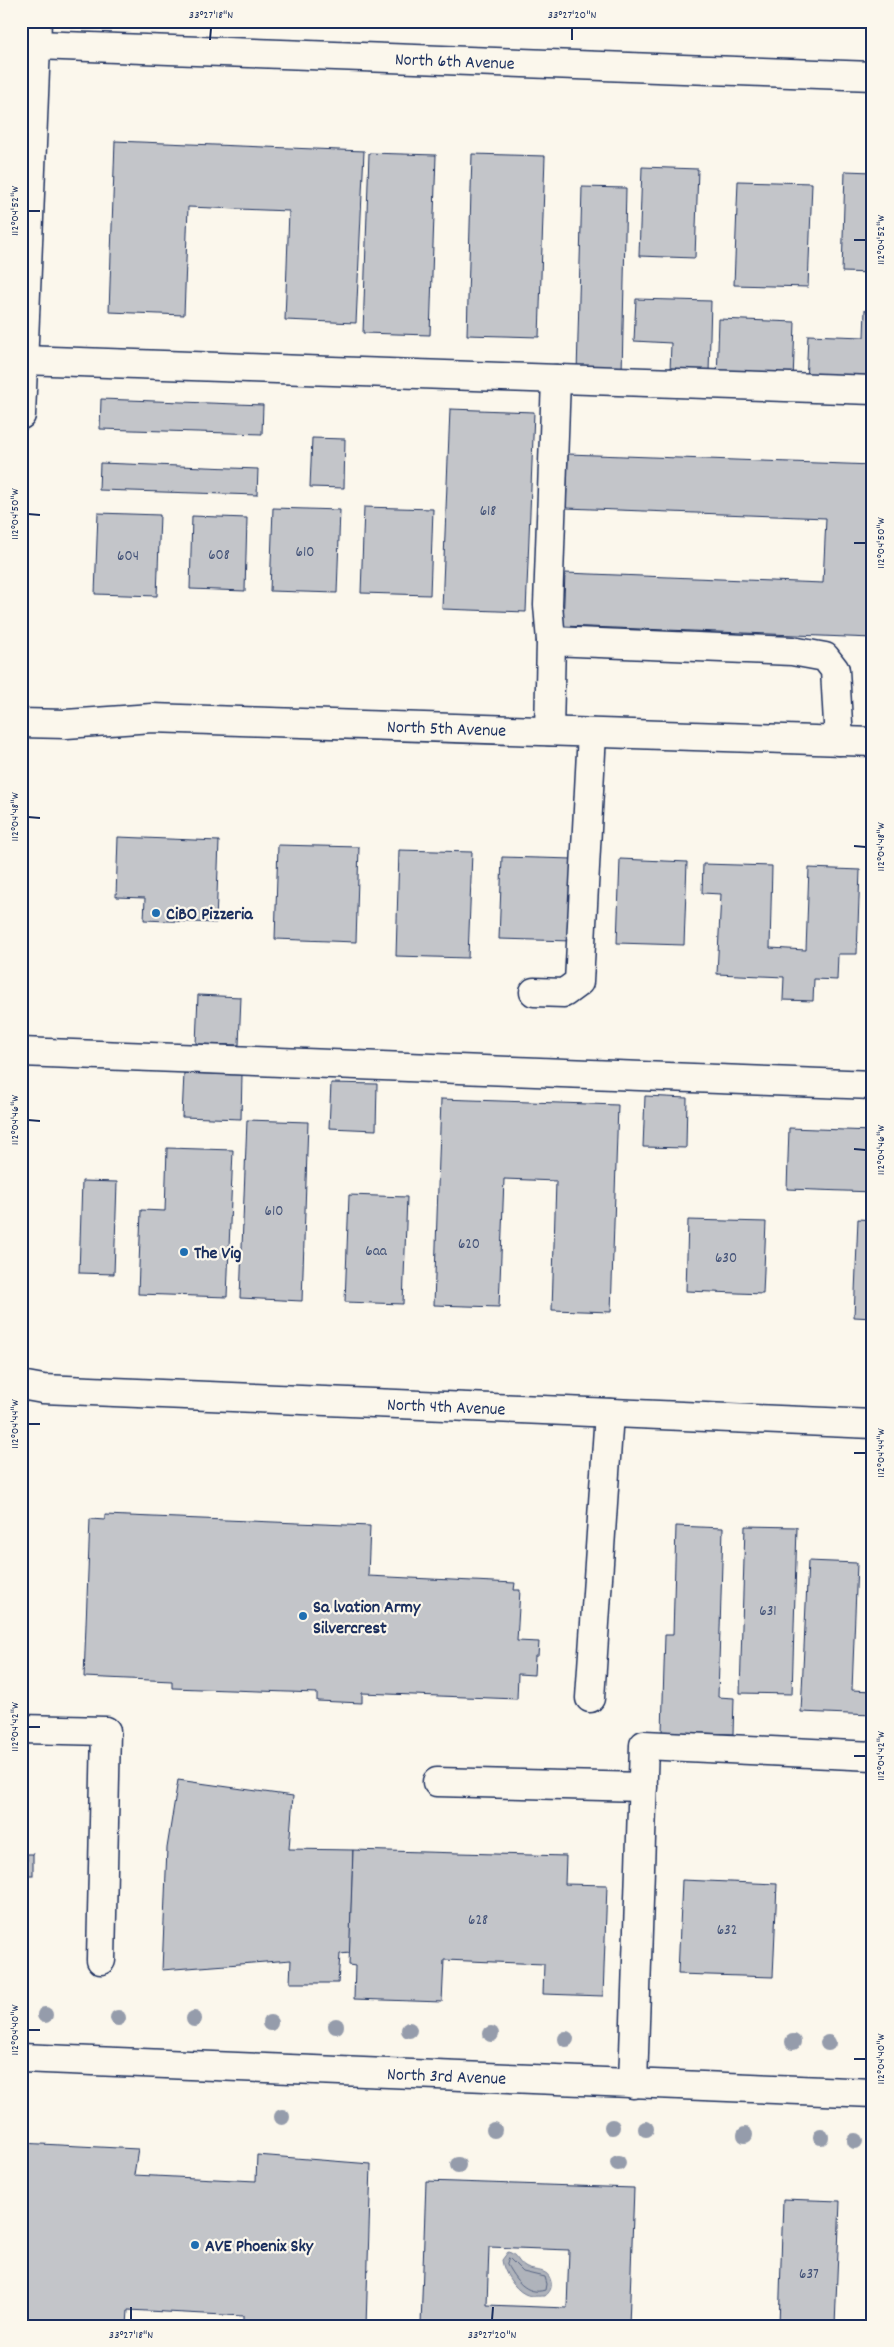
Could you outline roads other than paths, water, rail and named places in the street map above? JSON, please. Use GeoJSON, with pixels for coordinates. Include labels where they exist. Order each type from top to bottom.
{"type":"FeatureCollection","features":[{"type":"Feature","properties":{"kind":"street","name":"North 6th Avenue"},"geometry":{"type":"LineString","coordinates":[[37,33],[873,76]]}},
{"type":"Feature","properties":{"kind":"street"},"geometry":{"type":"LineString","coordinates":[[21,414],[28,87],[37,33]]}},
{"type":"Feature","properties":{"kind":"street"},"geometry":{"type":"LineString","coordinates":[[23,360],[873,390]]}},
{"type":"Feature","properties":{"kind":"street"},"geometry":{"type":"LineString","coordinates":[[549,731],[551,641],[548,605],[556,379]]}},
{"type":"Feature","properties":{"kind":"street"},"geometry":{"type":"LineString","coordinates":[[551,641],[792,651],[825,657],[835,670],[839,741]]}},
{"type":"Feature","properties":{"kind":"street","name":"North 5th Avenue"},"geometry":{"type":"LineString","coordinates":[[21,723],[66,724],[152,718],[873,742]]}},
{"type":"Feature","properties":{"kind":"street"},"geometry":{"type":"LineString","coordinates":[[534,992],[564,993],[579,982],[592,733]]}},
{"type":"Feature","properties":{"kind":"street"},"geometry":{"type":"LineString","coordinates":[[21,1052],[873,1085]]}},
{"type":"Feature","properties":{"kind":"street","name":"North 4th Avenue"},"geometry":{"type":"LineString","coordinates":[[21,1385],[42,1389],[873,1424]]}},
{"type":"Feature","properties":{"kind":"street"},"geometry":{"type":"LineString","coordinates":[[590,1698],[609,1413]]}},
{"type":"Feature","properties":{"kind":"street"},"geometry":{"type":"LineString","coordinates":[[21,1729],[106,1731],[101,1960]]}},
{"type":"Feature","properties":{"kind":"street"},"geometry":{"type":"LineString","coordinates":[[634,2084],[644,1745],[873,1756]]}},
{"type":"Feature","properties":{"kind":"street"},"geometry":{"type":"LineString","coordinates":[[437,1782],[643,1787]]}},
{"type":"Feature","properties":{"kind":"street","name":"North 3rd Avenue"},"geometry":{"type":"LineString","coordinates":[[21,2058],[873,2093]]}},
{"type":"Feature","properties":{"kind":"water"},"geometry":{"type":"Polygon","coordinates":[[[508,2252],[525,2267],[547,2274],[551,2284],[550,2290],[545,2296],[530,2296],[517,2288],[504,2269],[502,2260],[508,2252]]]}},
{"type":"Feature","properties":{"kind":"place","name":"CiBO Pizzeria"},"geometry":{"type":"Point","coordinates":[156,913]}},
{"type":"Feature","properties":{"kind":"place","name":"The Vig"},"geometry":{"type":"Point","coordinates":[184,1252]}},
{"type":"Feature","properties":{"kind":"place","name":"Sa lvation Army Silvercrest"},"geometry":{"type":"Point","coordinates":[303,1616]}},
{"type":"Feature","properties":{"kind":"place","name":"AVE Phoenix Sky"},"geometry":{"type":"Point","coordinates":[195,2245]}}]}
